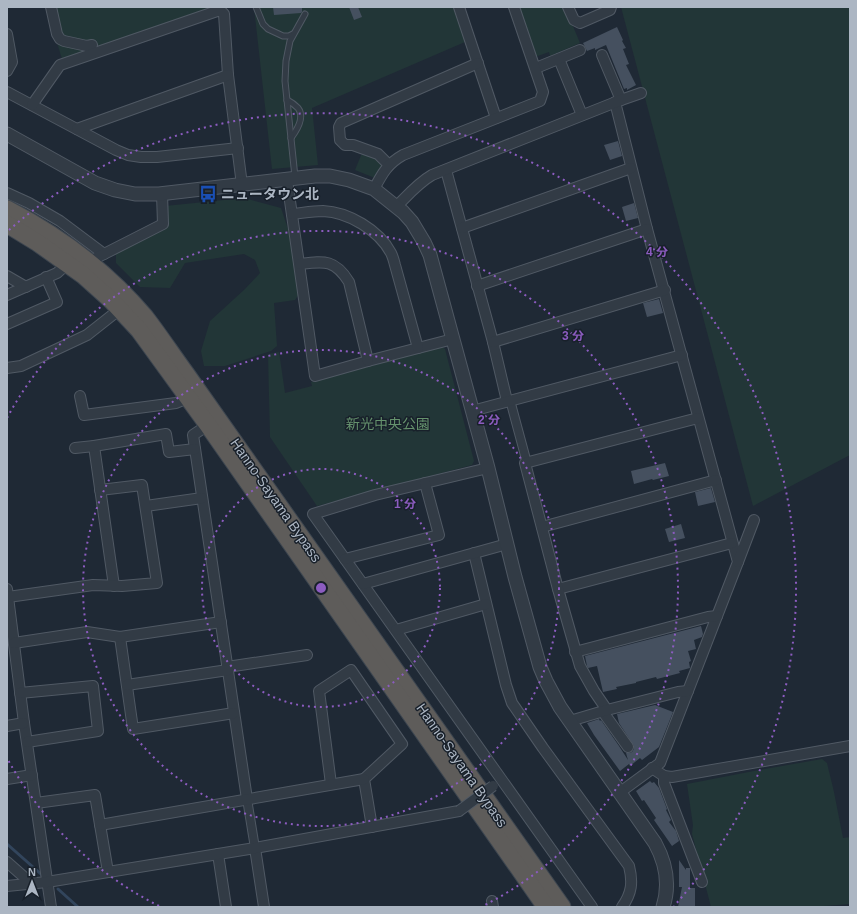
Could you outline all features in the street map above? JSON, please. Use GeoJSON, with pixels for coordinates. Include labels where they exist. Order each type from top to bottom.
{"type":"FeatureCollection","features":[{"type":"Feature","properties":{"kind":"highway","name":"Hanno-Sayama Bypass"},"geometry":{"type":"LineString","coordinates":[[7,209],[45,231],[73,250],[104,275],[145,318],[182,367],[562,907]]}},
{"type":"Feature","properties":{"kind":"highway","name":"Hanno-Sayama Bypass"},"geometry":{"type":"LineString","coordinates":[[7,224],[38,243],[83,275],[120,309],[139,330],[208,425],[546,907]]}},
{"type":"Feature","properties":{"kind":"street"},"geometry":{"type":"LineString","coordinates":[[51,7],[57,34],[60,39],[87,46],[92,45]]}},
{"type":"Feature","properties":{"kind":"street"},"geometry":{"type":"LineString","coordinates":[[459,7],[496,118]]}},
{"type":"Feature","properties":{"kind":"street"},"geometry":{"type":"LineString","coordinates":[[374,189],[389,164],[403,155],[540,101],[543,92],[514,7]]}},
{"type":"Feature","properties":{"kind":"street"},"geometry":{"type":"LineString","coordinates":[[568,7],[574,20],[580,23],[610,10],[611,7]]}},
{"type":"Feature","properties":{"kind":"street"},"geometry":{"type":"LineString","coordinates":[[32,105],[60,65],[224,8],[228,75],[242,185]]}},
{"type":"Feature","properties":{"kind":"street"},"geometry":{"type":"LineString","coordinates":[[7,34],[12,62],[7,71]]}},
{"type":"Feature","properties":{"kind":"street"},"geometry":{"type":"LineString","coordinates":[[536,68],[580,50]]}},
{"type":"Feature","properties":{"kind":"street"},"geometry":{"type":"LineString","coordinates":[[602,55],[618,101],[631,168],[738,562]]}},
{"type":"Feature","properties":{"kind":"street"},"geometry":{"type":"LineString","coordinates":[[559,59],[582,115]]}},
{"type":"Feature","properties":{"kind":"street"},"geometry":{"type":"LineString","coordinates":[[389,164],[378,154],[353,145],[345,145],[340,140],[339,127],[341,123],[478,64]]}},
{"type":"Feature","properties":{"kind":"street"},"geometry":{"type":"LineString","coordinates":[[77,129],[228,75]]}},
{"type":"Feature","properties":{"kind":"street"},"geometry":{"type":"LineString","coordinates":[[7,92],[128,155],[156,157],[238,148]]}},
{"type":"Feature","properties":{"kind":"street"},"geometry":{"type":"LineString","coordinates":[[396,207],[419,183],[432,175],[641,93]]}},
{"type":"Feature","properties":{"kind":"street"},"geometry":{"type":"LineString","coordinates":[[7,134],[95,182],[115,190],[135,194],[162,194],[330,176],[349,180],[374,189],[412,222],[430,255],[540,667],[553,695],[660,852],[664,862],[667,884],[663,907]]}},
{"type":"Feature","properties":{"kind":"street"},"geometry":{"type":"LineString","coordinates":[[462,228],[631,168]]}},
{"type":"Feature","properties":{"kind":"street"},"geometry":{"type":"LineString","coordinates":[[446,170],[527,463],[525,463],[575,652],[580,666],[605,711],[628,747]]}},
{"type":"Feature","properties":{"kind":"street"},"geometry":{"type":"LineString","coordinates":[[291,179],[292,214],[315,376],[453,339]]}},
{"type":"Feature","properties":{"kind":"street"},"geometry":{"type":"LineString","coordinates":[[7,193],[29,203],[60,221],[104,254]]}},
{"type":"Feature","properties":{"kind":"street"},"geometry":{"type":"LineString","coordinates":[[90,264],[96,258],[163,224],[162,194]]}},
{"type":"Feature","properties":{"kind":"street"},"geometry":{"type":"LineString","coordinates":[[292,214],[322,211],[336,213],[367,227],[383,242],[395,265],[418,348]]}},
{"type":"Feature","properties":{"kind":"street"},"geometry":{"type":"LineString","coordinates":[[477,286],[647,229]]}},
{"type":"Feature","properties":{"kind":"street"},"geometry":{"type":"LineString","coordinates":[[300,264],[322,262],[332,264],[344,274],[349,282],[368,361]]}},
{"type":"Feature","properties":{"kind":"street"},"geometry":{"type":"LineString","coordinates":[[7,295],[57,272],[67,264]]}},
{"type":"Feature","properties":{"kind":"street"},"geometry":{"type":"LineString","coordinates":[[7,276],[26,286]]}},
{"type":"Feature","properties":{"kind":"street"},"geometry":{"type":"LineString","coordinates":[[7,324],[57,302],[46,277]]}},
{"type":"Feature","properties":{"kind":"street"},"geometry":{"type":"LineString","coordinates":[[493,342],[665,290]]}},
{"type":"Feature","properties":{"kind":"street"},"geometry":{"type":"LineString","coordinates":[[7,368],[21,366],[87,335],[120,309]]}},
{"type":"Feature","properties":{"kind":"street"},"geometry":{"type":"LineString","coordinates":[[472,411],[682,355]]}},
{"type":"Feature","properties":{"kind":"street"},"geometry":{"type":"LineString","coordinates":[[80,396],[84,415],[176,403],[188,398]]}},
{"type":"Feature","properties":{"kind":"street"},"geometry":{"type":"LineString","coordinates":[[527,463],[698,418]]}},
{"type":"Feature","properties":{"kind":"street"},"geometry":{"type":"LineString","coordinates":[[208,425],[193,435],[264,907]]}},
{"type":"Feature","properties":{"kind":"street"},"geometry":{"type":"LineString","coordinates":[[75,448],[166,434],[169,452],[195,449]]}},
{"type":"Feature","properties":{"kind":"street"},"geometry":{"type":"LineString","coordinates":[[94,446],[114,586]]}},
{"type":"Feature","properties":{"kind":"street"},"geometry":{"type":"LineString","coordinates":[[488,468],[375,495],[313,514],[592,907]]}},
{"type":"Feature","properties":{"kind":"street"},"geometry":{"type":"LineString","coordinates":[[542,527],[716,480]]}},
{"type":"Feature","properties":{"kind":"street"},"geometry":{"type":"LineString","coordinates":[[346,559],[439,535],[425,483]]}},
{"type":"Feature","properties":{"kind":"street"},"geometry":{"type":"LineString","coordinates":[[51,907],[24,723],[14,643],[9,621],[8,593],[92,584],[122,586],[157,583],[142,485],[100,490]]}},
{"type":"Feature","properties":{"kind":"street"},"geometry":{"type":"LineString","coordinates":[[146,506],[202,498]]}},
{"type":"Feature","properties":{"kind":"street"},"geometry":{"type":"LineString","coordinates":[[620,793],[660,763],[754,520]]}},
{"type":"Feature","properties":{"kind":"street"},"geometry":{"type":"LineString","coordinates":[[558,589],[732,543]]}},
{"type":"Feature","properties":{"kind":"street"},"geometry":{"type":"LineString","coordinates":[[363,584],[507,544]]}},
{"type":"Feature","properties":{"kind":"street"},"geometry":{"type":"LineString","coordinates":[[474,553],[512,703],[629,866],[631,885],[626,902],[622,907]]}},
{"type":"Feature","properties":{"kind":"street"},"geometry":{"type":"LineString","coordinates":[[396,630],[486,604]]}},
{"type":"Feature","properties":{"kind":"street"},"geometry":{"type":"LineString","coordinates":[[575,652],[708,616],[717,616]]}},
{"type":"Feature","properties":{"kind":"street"},"geometry":{"type":"LineString","coordinates":[[14,643],[87,632],[120,637],[221,622]]}},
{"type":"Feature","properties":{"kind":"street"},"geometry":{"type":"LineString","coordinates":[[120,637],[133,729],[234,713]]}},
{"type":"Feature","properties":{"kind":"street"},"geometry":{"type":"LineString","coordinates":[[127,685],[307,655]]}},
{"type":"Feature","properties":{"kind":"street"},"geometry":{"type":"LineString","coordinates":[[100,825],[332,784],[364,778],[402,744],[351,670],[319,691],[332,784]]}},
{"type":"Feature","properties":{"kind":"street"},"geometry":{"type":"LineString","coordinates":[[7,673],[18,672]]}},
{"type":"Feature","properties":{"kind":"street"},"geometry":{"type":"LineString","coordinates":[[20,694],[92,686],[98,731],[27,742]]}},
{"type":"Feature","properties":{"kind":"street"},"geometry":{"type":"LineString","coordinates":[[570,721],[678,692],[688,691]]}},
{"type":"Feature","properties":{"kind":"street"},"geometry":{"type":"LineString","coordinates":[[7,726],[24,723]]}},
{"type":"Feature","properties":{"kind":"street"},"geometry":{"type":"LineString","coordinates":[[652,768],[664,776],[672,777],[850,746]]}},
{"type":"Feature","properties":{"kind":"street"},"geometry":{"type":"LineString","coordinates":[[7,779],[32,775]]}},
{"type":"Feature","properties":{"kind":"street"},"geometry":{"type":"LineString","coordinates":[[664,776],[664,783],[702,882]]}},
{"type":"Feature","properties":{"kind":"street"},"geometry":{"type":"LineString","coordinates":[[7,886],[47,882],[255,848],[459,811],[493,786],[501,777]]}},
{"type":"Feature","properties":{"kind":"street"},"geometry":{"type":"LineString","coordinates":[[364,778],[372,827]]}},
{"type":"Feature","properties":{"kind":"street"},"geometry":{"type":"LineString","coordinates":[[36,803],[95,795],[108,872]]}},
{"type":"Feature","properties":{"kind":"street"},"geometry":{"type":"LineString","coordinates":[[218,854],[226,907]]}},
{"type":"Feature","properties":{"kind":"street"},"geometry":{"type":"LineString","coordinates":[[7,862],[32,884]]}},
{"type":"Feature","properties":{"kind":"lane"},"geometry":{"type":"LineString","coordinates":[[256,7],[263,24],[268,29],[283,36],[293,34]]}},
{"type":"Feature","properties":{"kind":"lane"},"geometry":{"type":"LineString","coordinates":[[291,179],[291,138],[285,81],[286,61],[290,41],[305,14]]}},
{"type":"Feature","properties":{"kind":"lane"},"geometry":{"type":"LineString","coordinates":[[287,100],[296,106],[300,112],[299,124],[296,132],[291,138]]}},
{"type":"Feature","properties":{"kind":"green space"},"geometry":{"type":"Polygon","coordinates":[[[48,7],[213,7],[62,59],[48,7]]]}},
{"type":"Feature","properties":{"kind":"green space"},"geometry":{"type":"Polygon","coordinates":[[[254,7],[453,7],[465,42],[312,108],[318,165],[272,169],[254,7]]]}},
{"type":"Feature","properties":{"kind":"green space"},"geometry":{"type":"Polygon","coordinates":[[[519,7],[565,7],[580,43],[550,56],[549,52],[535,57],[519,7]]]}},
{"type":"Feature","properties":{"kind":"green space"},"geometry":{"type":"Polygon","coordinates":[[[621,7],[850,7],[850,455],[753,506],[621,7]]]}},
{"type":"Feature","properties":{"kind":"green space"},"geometry":{"type":"Polygon","coordinates":[[[362,153],[376,157],[382,162],[382,167],[375,178],[355,170],[362,153]]]}},
{"type":"Feature","properties":{"kind":"green space"},"geometry":{"type":"Polygon","coordinates":[[[244,198],[281,208],[289,232],[299,294],[295,300],[274,303],[277,346],[271,351],[225,366],[204,366],[201,351],[210,321],[260,273],[255,260],[244,254],[185,263],[170,288],[140,287],[116,263],[116,253],[164,230],[165,206],[244,198]]]}},
{"type":"Feature","properties":{"kind":"green space","name":"新光中央公園"},"geometry":{"type":"Polygon","coordinates":[[[442,347],[445,349],[474,461],[472,465],[317,506],[270,437],[268,354],[279,352],[285,393],[312,386],[311,382],[442,347]]]}},
{"type":"Feature","properties":{"kind":"green space"},"geometry":{"type":"Polygon","coordinates":[[[822,759],[827,763],[843,838],[850,837],[850,904],[812,907],[711,907],[692,834],[693,825],[687,784],[822,759]]]}},
{"type":"Feature","properties":{"kind":"building"},"geometry":{"type":"Polygon","coordinates":[[[273,7],[302,7],[302,12],[274,15],[273,7]]]}},
{"type":"Feature","properties":{"kind":"building"},"geometry":{"type":"Polygon","coordinates":[[[349,7],[358,7],[362,17],[354,20],[349,7]]]}},
{"type":"Feature","properties":{"kind":"building"},"geometry":{"type":"Polygon","coordinates":[[[617,27],[626,48],[623,49],[629,64],[626,65],[636,85],[627,90],[627,88],[624,89],[606,45],[595,50],[595,48],[587,51],[583,43],[617,27]]]}},
{"type":"Feature","properties":{"kind":"building"},"geometry":{"type":"Polygon","coordinates":[[[618,141],[622,156],[610,160],[604,145],[618,141]]]}},
{"type":"Feature","properties":{"kind":"building"},"geometry":{"type":"Polygon","coordinates":[[[634,203],[638,218],[626,221],[622,207],[634,203]]]}},
{"type":"Feature","properties":{"kind":"building"},"geometry":{"type":"Polygon","coordinates":[[[659,299],[663,313],[647,317],[643,303],[659,299]]]}},
{"type":"Feature","properties":{"kind":"building"},"geometry":{"type":"Polygon","coordinates":[[[665,463],[669,476],[634,484],[631,471],[665,463]]]}},
{"type":"Feature","properties":{"kind":"building"},"geometry":{"type":"Polygon","coordinates":[[[711,488],[715,502],[698,506],[695,492],[711,488]]]}},
{"type":"Feature","properties":{"kind":"building"},"geometry":{"type":"Polygon","coordinates":[[[681,524],[685,538],[669,542],[665,529],[681,524]]]}},
{"type":"Feature","properties":{"kind":"building"},"geometry":{"type":"Polygon","coordinates":[[[701,626],[703,634],[702,637],[694,640],[696,649],[688,651],[691,661],[689,662],[690,668],[679,671],[680,673],[657,679],[656,677],[616,687],[617,689],[603,692],[597,666],[588,668],[587,666],[585,656],[701,626]]]}},
{"type":"Feature","properties":{"kind":"building"},"geometry":{"type":"Polygon","coordinates":[[[655,705],[673,712],[659,747],[642,760],[640,758],[630,766],[629,764],[620,771],[587,723],[599,719],[600,721],[601,720],[628,760],[626,753],[632,752],[634,746],[619,723],[617,714],[655,705]]]}},
{"type":"Feature","properties":{"kind":"building"},"geometry":{"type":"Polygon","coordinates":[[[650,781],[652,783],[654,782],[659,788],[671,820],[669,822],[676,831],[679,841],[672,846],[654,820],[656,818],[636,791],[650,781]]]}},
{"type":"Feature","properties":{"kind":"building"},"geometry":{"type":"Polygon","coordinates":[[[679,860],[686,870],[686,868],[690,868],[690,888],[695,888],[695,907],[678,907],[682,887],[679,887],[679,860]]]}},
{"type":"Feature","properties":{"kind":"waterway"},"geometry":{"type":"LineString","coordinates":[[7,844],[42,875]]}},
{"type":"Feature","properties":{"kind":"waterway"},"geometry":{"type":"LineString","coordinates":[[58,889],[78,907]]}},
{"type":"Feature","properties":{"kind":"place","name":"ニュータウン北"},"geometry":{"type":"Point","coordinates":[208,194]}}]}
